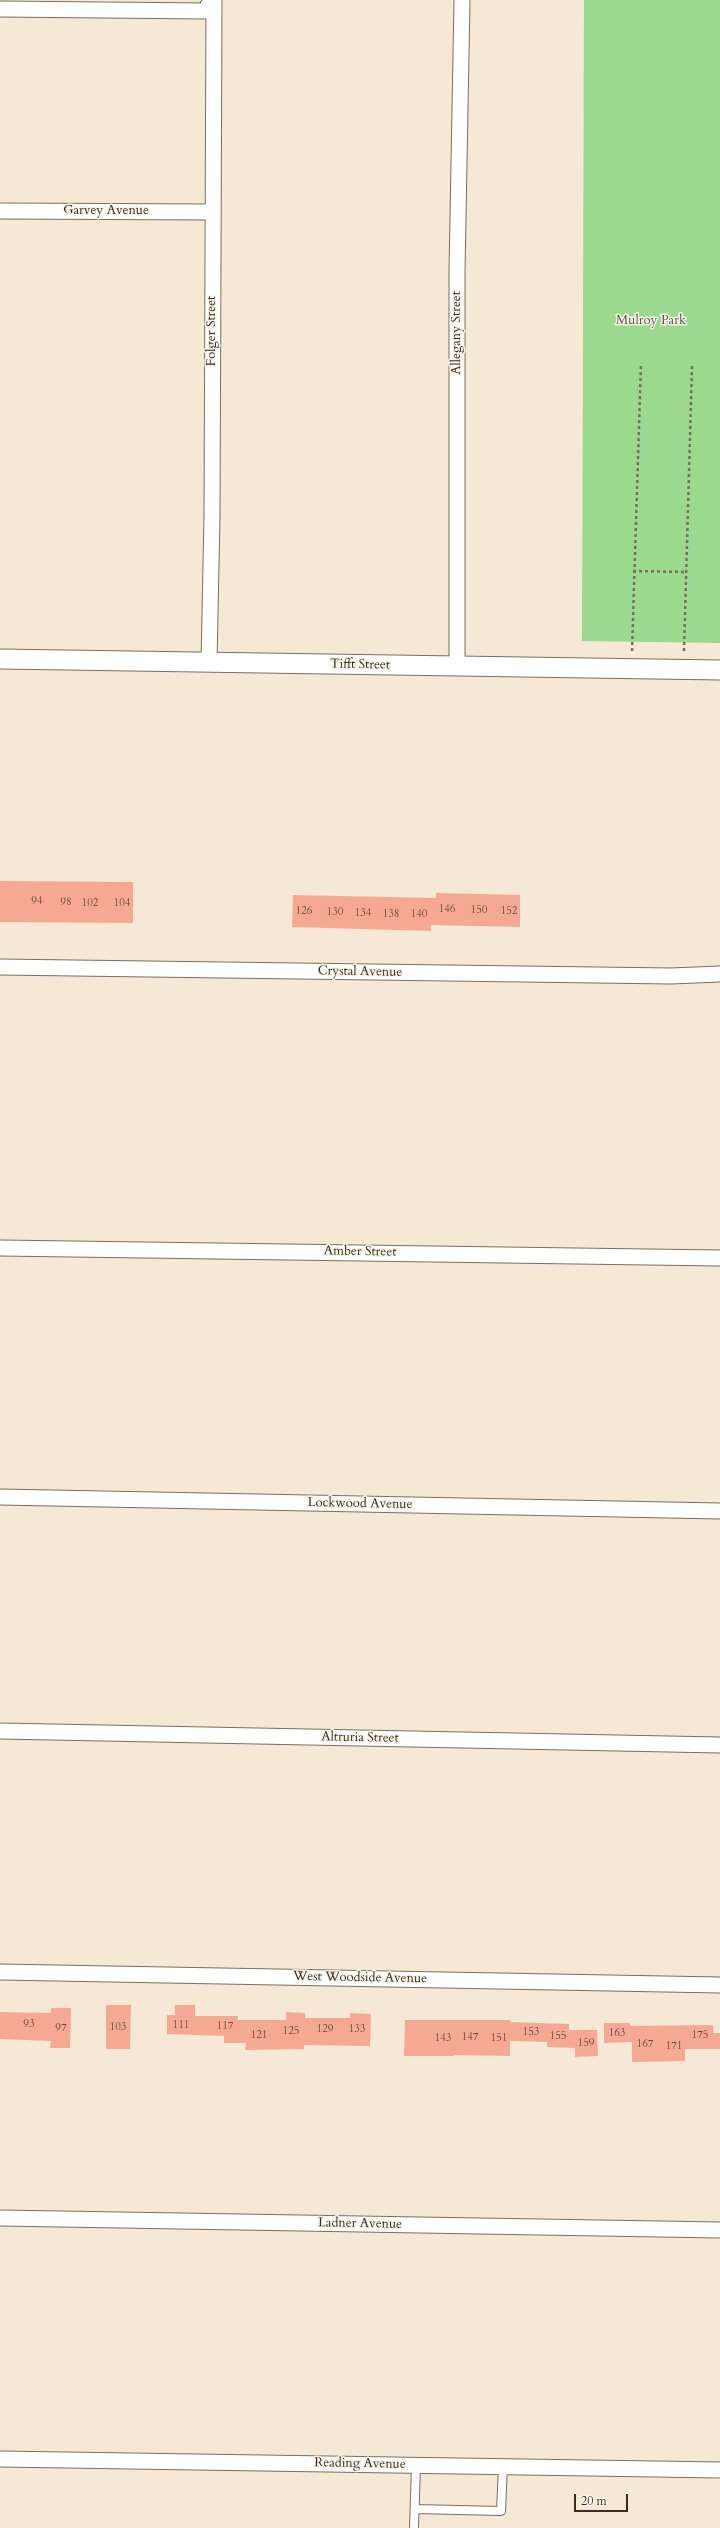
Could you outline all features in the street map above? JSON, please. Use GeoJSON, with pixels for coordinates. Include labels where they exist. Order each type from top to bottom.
{"type":"FeatureCollection","features":[{"type":"Feature","properties":{"kind":"street","name":"Allegany Street"},"geometry":{"type":"LineString","coordinates":[[456,666],[457,272],[462,0]]}},
{"type":"Feature","properties":{"kind":"street"},"geometry":{"type":"LineString","coordinates":[[0,9],[208,11],[208,5],[214,3]]}},
{"type":"Feature","properties":{"kind":"street","name":"Folger Street"},"geometry":{"type":"LineString","coordinates":[[209,663],[212,516],[214,3]]}},
{"type":"Feature","properties":{"kind":"street","name":"Garvey Avenue"},"geometry":{"type":"LineString","coordinates":[[0,210],[212,212]]}},
{"type":"Feature","properties":{"kind":"street","name":"Tifft Street"},"geometry":{"type":"LineString","coordinates":[[0,659],[720,670]]}},
{"type":"Feature","properties":{"kind":"street","name":"Crystal Avenue"},"geometry":{"type":"LineString","coordinates":[[0,967],[671,976],[720,974]]}},
{"type":"Feature","properties":{"kind":"street","name":"Amber Street"},"geometry":{"type":"LineString","coordinates":[[0,1248],[720,1258]]}},
{"type":"Feature","properties":{"kind":"street","name":"Lockwood Avenue"},"geometry":{"type":"LineString","coordinates":[[0,1497],[720,1511]]}},
{"type":"Feature","properties":{"kind":"street","name":"Altruria Street"},"geometry":{"type":"LineString","coordinates":[[0,1731],[720,1745]]}},
{"type":"Feature","properties":{"kind":"street","name":"West Woodside Avenue"},"geometry":{"type":"LineString","coordinates":[[0,1972],[720,1985]]}},
{"type":"Feature","properties":{"kind":"street","name":"Ladner Avenue"},"geometry":{"type":"LineString","coordinates":[[0,2218],[720,2230]]}},
{"type":"Feature","properties":{"kind":"street","name":"Reading Avenue"},"geometry":{"type":"LineString","coordinates":[[0,2459],[720,2470]]}},
{"type":"Feature","properties":{"kind":"lane"},"geometry":{"type":"LineString","coordinates":[[414,2528],[416,2465]]}},
{"type":"Feature","properties":{"kind":"lane"},"geometry":{"type":"LineString","coordinates":[[415,2509],[502,2511],[503,2466]]}},
{"type":"Feature","properties":{"kind":"path"},"geometry":{"type":"LineString","coordinates":[[632,651],[633,571],[641,363]]}},
{"type":"Feature","properties":{"kind":"path"},"geometry":{"type":"LineString","coordinates":[[684,651],[685,572],[692,366]]}},
{"type":"Feature","properties":{"kind":"path"},"geometry":{"type":"LineString","coordinates":[[633,571],[685,572]]}},
{"type":"Feature","properties":{"kind":"green space","name":"Mulroy Park"},"geometry":{"type":"Polygon","coordinates":[[[584,0],[720,0],[720,643],[582,641],[584,0]]]}},
{"type":"Feature","properties":{"kind":"building"},"geometry":{"type":"Polygon","coordinates":[[[0,881],[133,882],[133,923],[0,922],[0,881]]]}},
{"type":"Feature","properties":{"kind":"building"},"geometry":{"type":"Polygon","coordinates":[[[436,893],[520,895],[520,927],[431,925],[431,931],[292,927],[293,895],[436,898],[436,893]]]}},
{"type":"Feature","properties":{"kind":"building"},"geometry":{"type":"Polygon","coordinates":[[[106,2005],[131,2005],[130,2049],[106,2049],[106,2005]]]}},
{"type":"Feature","properties":{"kind":"building"},"geometry":{"type":"Polygon","coordinates":[[[175,2005],[195,2005],[195,2016],[238,2016],[238,2020],[286,2020],[286,2012],[305,2013],[305,2018],[350,2018],[350,2013],[371,2014],[370,2046],[304,2045],[304,2049],[245,2050],[246,2043],[224,2043],[224,2036],[167,2034],[167,2015],[175,2015],[175,2005]]]}},
{"type":"Feature","properties":{"kind":"building"},"geometry":{"type":"Polygon","coordinates":[[[51,2008],[71,2008],[70,2048],[50,2048],[51,2041],[0,2039],[0,2012],[51,2013],[51,2008]]]}},
{"type":"Feature","properties":{"kind":"building"},"geometry":{"type":"Polygon","coordinates":[[[405,2020],[510,2020],[510,2022],[569,2024],[569,2030],[597,2030],[598,2056],[575,2057],[575,2048],[547,2047],[547,2042],[510,2041],[510,2056],[404,2056],[405,2020]]]}},
{"type":"Feature","properties":{"kind":"building"},"geometry":{"type":"Polygon","coordinates":[[[604,2023],[630,2023],[630,2026],[713,2025],[713,2033],[720,2033],[720,2049],[685,2049],[685,2061],[632,2062],[632,2042],[604,2043],[604,2023]]]}}]}
